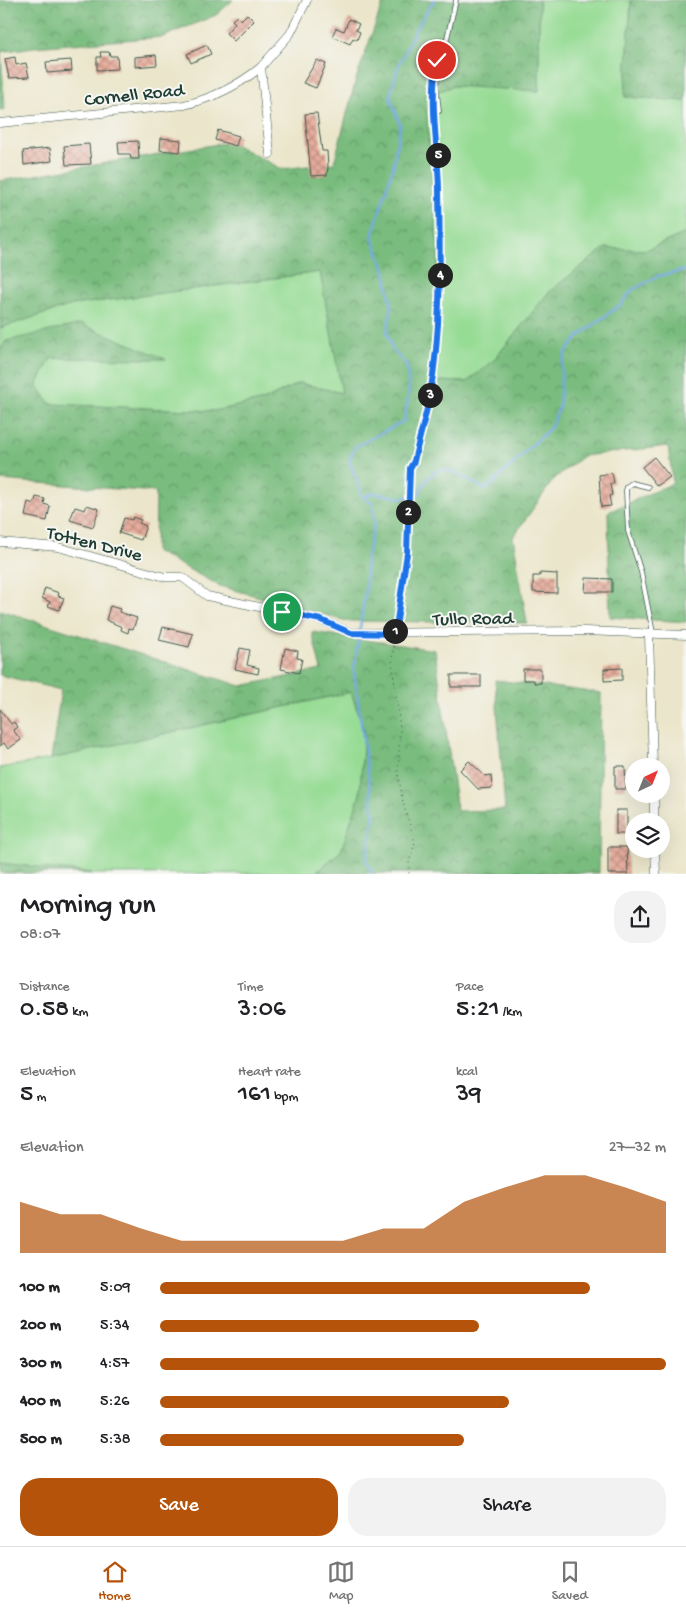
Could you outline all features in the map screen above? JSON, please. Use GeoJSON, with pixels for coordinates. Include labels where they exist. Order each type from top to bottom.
{"type":"FeatureCollection","features":[{"type":"Feature","properties":{"kind":"street","name":"Cornell Road"},"geometry":{"type":"LineString","coordinates":[[0,123],[184,105],[216,96],[237,85],[261,67],[290,34],[307,0]]}},
{"type":"Feature","properties":{"kind":"street"},"geometry":{"type":"LineString","coordinates":[[261,67],[270,154]]}},
{"type":"Feature","properties":{"kind":"street","name":"Totten Drive"},"geometry":{"type":"LineString","coordinates":[[0,542],[58,547],[165,577],[182,577]]}},
{"type":"Feature","properties":{"kind":"street","name":"Tullo Road"},"geometry":{"type":"LineString","coordinates":[[182,577],[207,596],[321,620],[351,633],[584,631],[686,635]]}},
{"type":"Feature","properties":{"kind":"street"},"geometry":{"type":"LineString","coordinates":[[651,635],[653,758]]}},
{"type":"Feature","properties":{"kind":"street"},"geometry":{"type":"LineString","coordinates":[[655,858],[656,874]]}},
{"type":"Feature","properties":{"kind":"lane"},"geometry":{"type":"LineString","coordinates":[[437,111],[436,85],[456,0]]}},
{"type":"Feature","properties":{"kind":"lane"},"geometry":{"type":"LineString","coordinates":[[648,487],[632,483],[626,487],[626,490],[628,531],[641,572],[651,635]]}},
{"type":"Feature","properties":{"kind":"path"},"geometry":{"type":"LineString","coordinates":[[409,874],[409,864],[414,842],[398,773],[400,728],[392,662],[407,553],[410,468],[414,461],[430,393],[438,315],[440,266],[437,111]]}},
{"type":"Feature","properties":{"kind":"green space"},"geometry":{"type":"Polygon","coordinates":[[[0,0],[233,0],[216,15],[163,37],[33,47],[1,52],[5,109],[0,110],[0,0]]]}},
{"type":"Feature","properties":{"kind":"green space"},"geometry":{"type":"Polygon","coordinates":[[[384,0],[539,0],[539,91],[453,86],[425,96],[438,253],[436,381],[467,382],[493,361],[549,292],[605,248],[646,250],[686,233],[686,622],[610,617],[608,512],[673,483],[668,446],[583,456],[554,479],[513,537],[527,623],[347,621],[220,586],[155,551],[156,492],[0,480],[0,351],[6,341],[81,324],[166,359],[51,358],[37,385],[50,404],[214,411],[265,400],[299,383],[342,393],[320,272],[72,305],[0,328],[0,181],[230,142],[282,169],[334,163],[356,79],[384,0]]]}},
{"type":"Feature","properties":{"kind":"green space"},"geometry":{"type":"Polygon","coordinates":[[[539,0],[631,0],[625,97],[686,101],[686,233],[646,250],[605,248],[549,292],[493,361],[467,382],[436,381],[438,253],[425,96],[453,86],[539,91],[539,0]]]}},
{"type":"Feature","properties":{"kind":"green space"},"geometry":{"type":"Polygon","coordinates":[[[631,0],[686,0],[686,101],[625,97],[631,0]]]}},
{"type":"Feature","properties":{"kind":"green space"},"geometry":{"type":"Polygon","coordinates":[[[320,272],[342,393],[299,383],[265,400],[214,411],[50,404],[37,385],[51,358],[164,359],[6,341],[0,351],[0,328],[72,305],[320,272]]]}},
{"type":"Feature","properties":{"kind":"green space"},"geometry":{"type":"Polygon","coordinates":[[[0,610],[241,686],[321,670],[312,632],[435,650],[457,811],[505,810],[495,680],[601,693],[599,873],[315,873],[341,851],[360,794],[364,730],[351,692],[51,759],[61,690],[0,675],[0,610]]]}},
{"type":"Feature","properties":{"kind":"green space"},"geometry":{"type":"Polygon","coordinates":[[[351,692],[364,730],[360,794],[341,851],[315,873],[92,874],[0,863],[0,768],[51,759],[351,692]]]}},
{"type":"Feature","properties":{"kind":"green space"},"geometry":{"type":"Polygon","coordinates":[[[0,863],[92,873],[0,873],[0,863]]]}},
{"type":"Feature","properties":{"kind":"building"},"geometry":{"type":"Polygon","coordinates":[[[247,14],[254,21],[234,41],[226,33],[235,23],[232,20],[237,16],[241,20],[247,14]]]}},
{"type":"Feature","properties":{"kind":"building"},"geometry":{"type":"Polygon","coordinates":[[[349,19],[359,24],[356,30],[360,32],[357,40],[353,38],[350,44],[332,36],[336,28],[344,31],[349,19]]]}},
{"type":"Feature","properties":{"kind":"building"},"geometry":{"type":"Polygon","coordinates":[[[207,45],[211,54],[191,63],[187,54],[207,45]]]}},
{"type":"Feature","properties":{"kind":"building"},"geometry":{"type":"Polygon","coordinates":[[[100,52],[109,52],[110,56],[117,56],[118,69],[97,70],[97,57],[101,57],[100,52]]]}},
{"type":"Feature","properties":{"kind":"building"},"geometry":{"type":"Polygon","coordinates":[[[156,55],[157,65],[135,67],[135,57],[156,55]]]}},
{"type":"Feature","properties":{"kind":"building"},"geometry":{"type":"Polygon","coordinates":[[[15,57],[16,65],[26,63],[29,77],[9,78],[5,59],[15,57]]]}},
{"type":"Feature","properties":{"kind":"building"},"geometry":{"type":"Polygon","coordinates":[[[71,60],[72,71],[47,73],[46,62],[71,60]]]}},
{"type":"Feature","properties":{"kind":"building"},"geometry":{"type":"Polygon","coordinates":[[[317,60],[326,64],[316,88],[303,83],[317,60]]]}},
{"type":"Feature","properties":{"kind":"building"},"geometry":{"type":"Polygon","coordinates":[[[317,113],[322,151],[327,151],[328,167],[327,175],[311,176],[305,114],[317,113]]]}},
{"type":"Feature","properties":{"kind":"building"},"geometry":{"type":"Polygon","coordinates":[[[218,130],[239,136],[236,146],[215,140],[218,130]]]}},
{"type":"Feature","properties":{"kind":"building"},"geometry":{"type":"Polygon","coordinates":[[[161,138],[181,140],[180,152],[160,150],[161,138]]]}},
{"type":"Feature","properties":{"kind":"building"},"geometry":{"type":"Polygon","coordinates":[[[138,141],[139,159],[131,159],[130,154],[119,154],[118,142],[138,141]]]}},
{"type":"Feature","properties":{"kind":"building"},"geometry":{"type":"Polygon","coordinates":[[[89,144],[91,164],[66,165],[64,146],[89,144]]]}},
{"type":"Feature","properties":{"kind":"building"},"geometry":{"type":"Polygon","coordinates":[[[50,148],[52,161],[24,165],[23,151],[50,148]]]}},
{"type":"Feature","properties":{"kind":"building"},"geometry":{"type":"Polygon","coordinates":[[[654,457],[670,477],[657,486],[642,467],[654,457]]]}},
{"type":"Feature","properties":{"kind":"building"},"geometry":{"type":"Polygon","coordinates":[[[612,473],[614,483],[610,484],[612,495],[609,496],[611,506],[601,507],[599,475],[612,473]]]}},
{"type":"Feature","properties":{"kind":"building"},"geometry":{"type":"Polygon","coordinates":[[[36,497],[45,499],[44,504],[50,506],[47,521],[25,516],[28,502],[34,504],[36,497]]]}},
{"type":"Feature","properties":{"kind":"building"},"geometry":{"type":"Polygon","coordinates":[[[87,505],[99,509],[93,527],[70,520],[75,507],[85,510],[87,505]]]}},
{"type":"Feature","properties":{"kind":"building"},"geometry":{"type":"Polygon","coordinates":[[[133,517],[141,520],[139,523],[146,526],[141,540],[119,533],[124,518],[132,520],[133,517]]]}},
{"type":"Feature","properties":{"kind":"building"},"geometry":{"type":"Polygon","coordinates":[[[540,573],[557,574],[557,593],[533,592],[533,576],[540,576],[540,573]]]}},
{"type":"Feature","properties":{"kind":"building"},"geometry":{"type":"Polygon","coordinates":[[[586,578],[612,579],[612,592],[585,592],[586,578]]]}},
{"type":"Feature","properties":{"kind":"building"},"geometry":{"type":"Polygon","coordinates":[[[45,588],[59,593],[58,596],[64,598],[59,610],[48,606],[50,602],[42,598],[45,588]]]}},
{"type":"Feature","properties":{"kind":"building"},"geometry":{"type":"Polygon","coordinates":[[[110,606],[120,609],[119,612],[137,618],[133,629],[129,628],[128,633],[121,630],[122,627],[106,620],[110,606]]]}},
{"type":"Feature","properties":{"kind":"building"},"geometry":{"type":"Polygon","coordinates":[[[163,627],[193,634],[189,647],[159,640],[163,627]]]}},
{"type":"Feature","properties":{"kind":"building"},"geometry":{"type":"Polygon","coordinates":[[[240,648],[250,650],[247,665],[259,668],[258,674],[235,669],[240,648]]]}},
{"type":"Feature","properties":{"kind":"building"},"geometry":{"type":"Polygon","coordinates":[[[285,648],[298,651],[297,658],[302,659],[299,673],[281,669],[285,648]]]}},
{"type":"Feature","properties":{"kind":"building"},"geometry":{"type":"Polygon","coordinates":[[[622,668],[622,680],[604,681],[604,669],[622,668]]]}},
{"type":"Feature","properties":{"kind":"building"},"geometry":{"type":"Polygon","coordinates":[[[523,669],[541,669],[541,683],[534,683],[534,680],[523,680],[523,669]]]}},
{"type":"Feature","properties":{"kind":"building"},"geometry":{"type":"Polygon","coordinates":[[[451,675],[481,675],[481,687],[451,687],[451,675]]]}},
{"type":"Feature","properties":{"kind":"building"},"geometry":{"type":"Polygon","coordinates":[[[0,709],[11,724],[14,722],[17,727],[13,730],[21,740],[8,749],[4,743],[0,746],[0,709]]]}},
{"type":"Feature","properties":{"kind":"building"},"geometry":{"type":"Polygon","coordinates":[[[469,761],[485,776],[491,775],[492,788],[478,789],[460,770],[469,761]]]}},
{"type":"Feature","properties":{"kind":"building"},"geometry":{"type":"Polygon","coordinates":[[[615,766],[625,766],[625,789],[615,789],[615,766]]]}},
{"type":"Feature","properties":{"kind":"building"},"geometry":{"type":"Polygon","coordinates":[[[616,810],[627,810],[627,813],[625,813],[625,834],[616,834],[616,810]]]}},
{"type":"Feature","properties":{"kind":"building"},"geometry":{"type":"Polygon","coordinates":[[[608,847],[625,847],[628,874],[608,874],[608,847]]]}},
{"type":"Feature","properties":{"kind":"waterway"},"geometry":{"type":"LineString","coordinates":[[373,874],[366,860],[374,818],[354,671],[366,585],[366,560],[374,524],[373,504],[363,497],[349,460],[355,447],[404,421],[409,393],[407,366],[392,349],[387,331],[392,307],[384,267],[372,237],[393,167],[400,125],[390,96],[398,67],[415,30],[434,0]]}},
{"type":"Feature","properties":{"kind":"waterway"},"geometry":{"type":"LineString","coordinates":[[364,497],[373,493],[402,498],[419,494],[432,474],[440,470],[456,473],[484,489],[489,487],[551,427],[559,408],[562,364],[566,352],[579,336],[620,305],[632,290],[658,276],[686,270]]}},
{"type":"Feature","properties":{"kind":"route"},"geometry":{"type":"LineString","coordinates":[[282,612],[321,620],[351,633],[395,634],[407,553],[410,468],[414,461],[430,393],[438,315],[440,266],[438,156],[432,85],[437,60]]}}]}
